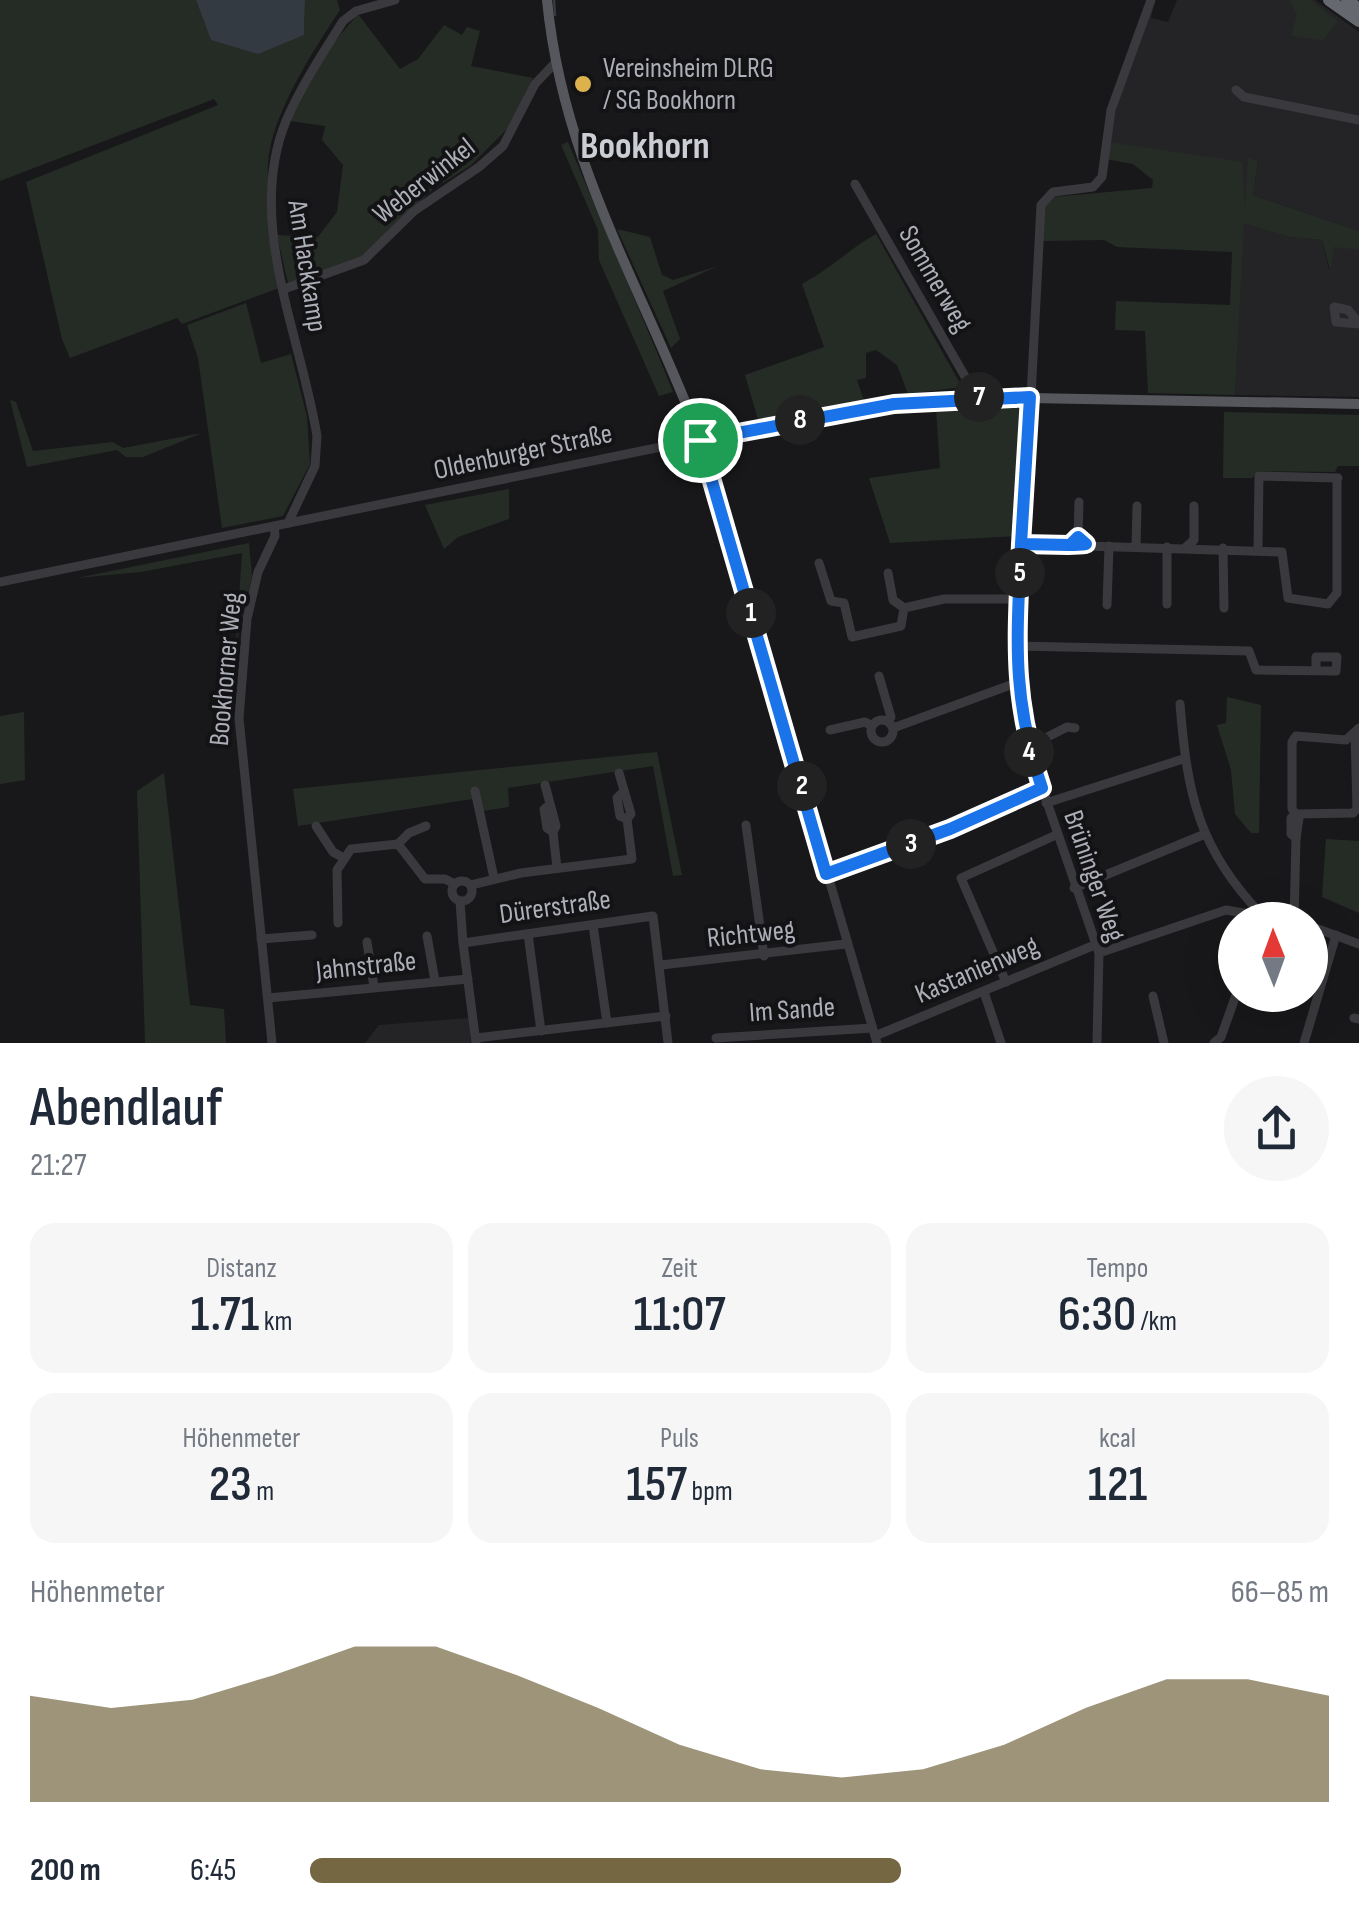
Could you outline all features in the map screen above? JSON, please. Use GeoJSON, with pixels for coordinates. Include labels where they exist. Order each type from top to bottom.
{"type":"FeatureCollection","features":[{"type":"Feature","properties":{"kind":"highway"},"geometry":{"type":"LineString","coordinates":[[1329,0],[1359,21]]}},
{"type":"Feature","properties":{"kind":"highway"},"geometry":{"type":"LineString","coordinates":[[1347,0],[1359,9]]}},
{"type":"Feature","properties":{"kind":"main road"},"geometry":{"type":"LineString","coordinates":[[547,0],[554,64],[572,138],[700,440]]}},
{"type":"Feature","properties":{"kind":"main road","name":"Oldenburger Straße"},"geometry":{"type":"LineString","coordinates":[[700,440],[888,404],[971,397],[1359,404]]}},
{"type":"Feature","properties":{"kind":"street","name":"Am Hackkamp"},"geometry":{"type":"LineString","coordinates":[[288,523],[317,456],[313,416],[274,235],[272,180],[286,122],[342,21],[356,11],[395,0]]}},
{"type":"Feature","properties":{"kind":"street","name":"Brüninger Weg"},"geometry":{"type":"LineString","coordinates":[[1098,1043],[1098,948],[1028,747],[1016,683],[1018,598],[1041,205],[1053,192],[1093,187],[1102,177],[1112,110],[1152,0]]}},
{"type":"Feature","properties":{"kind":"street","name":"Weberwinkel"},"geometry":{"type":"LineString","coordinates":[[284,290],[364,260],[414,212],[479,168],[504,146],[536,84],[554,64]]}},
{"type":"Feature","properties":{"kind":"street"},"geometry":{"type":"LineString","coordinates":[[1236,90],[1244,97],[1359,120]]}},
{"type":"Feature","properties":{"kind":"street","name":"Sommerweg"},"geometry":{"type":"LineString","coordinates":[[855,184],[971,387],[971,397]]}},
{"type":"Feature","properties":{"kind":"street","name":"Oldenburger Straße"},"geometry":{"type":"LineString","coordinates":[[0,582],[700,440]]}},
{"type":"Feature","properties":{"kind":"street"},"geometry":{"type":"LineString","coordinates":[[700,440],[874,1036]]}},
{"type":"Feature","properties":{"kind":"street"},"geometry":{"type":"LineString","coordinates":[[1021,544],[1193,545],[1282,552],[1288,598],[1328,604],[1335,600],[1338,478],[1259,476],[1258,548]]}},
{"type":"Feature","properties":{"kind":"street"},"geometry":{"type":"LineString","coordinates":[[1078,542],[1079,502]]}},
{"type":"Feature","properties":{"kind":"street"},"geometry":{"type":"LineString","coordinates":[[1136,547],[1137,506]]}},
{"type":"Feature","properties":{"kind":"street"},"geometry":{"type":"LineString","coordinates":[[1193,545],[1194,506]]}},
{"type":"Feature","properties":{"kind":"street","name":"Bookhorner Weg"},"geometry":{"type":"LineString","coordinates":[[272,1043],[239,718],[247,619],[258,572],[275,536],[274,526]]}},
{"type":"Feature","properties":{"kind":"street"},"geometry":{"type":"LineString","coordinates":[[1107,605],[1109,546]]}},
{"type":"Feature","properties":{"kind":"street"},"geometry":{"type":"LineString","coordinates":[[1167,547],[1167,604]]}},
{"type":"Feature","properties":{"kind":"street"},"geometry":{"type":"LineString","coordinates":[[1224,548],[1224,608]]}},
{"type":"Feature","properties":{"kind":"street"},"geometry":{"type":"LineString","coordinates":[[819,563],[834,613],[846,617],[852,637],[901,626],[904,608]]}},
{"type":"Feature","properties":{"kind":"street"},"geometry":{"type":"LineString","coordinates":[[888,573],[893,600],[904,608],[944,599],[1018,598]]}},
{"type":"Feature","properties":{"kind":"street"},"geometry":{"type":"LineString","coordinates":[[1017,646],[1249,651],[1256,670],[1316,670]]}},
{"type":"Feature","properties":{"kind":"street"},"geometry":{"type":"LineString","coordinates":[[880,676],[891,717],[890,724],[890,738],[881,742],[872,736],[872,726],[879,720],[890,724],[1016,683]]}},
{"type":"Feature","properties":{"kind":"street"},"geometry":{"type":"LineString","coordinates":[[1180,704],[1183,759],[1205,834],[1226,878],[1247,902]]}},
{"type":"Feature","properties":{"kind":"street"},"geometry":{"type":"LineString","coordinates":[[830,730],[865,722],[872,726]]}},
{"type":"Feature","properties":{"kind":"street"},"geometry":{"type":"LineString","coordinates":[[1028,747],[1067,727],[1075,728]]}},
{"type":"Feature","properties":{"kind":"street"},"geometry":{"type":"LineString","coordinates":[[1294,902],[1296,838],[1291,834],[1291,818],[1296,814],[1352,814],[1357,808],[1357,730]]}},
{"type":"Feature","properties":{"kind":"street"},"geometry":{"type":"LineString","coordinates":[[1296,814],[1292,810],[1292,742],[1296,736],[1346,740],[1357,730]]}},
{"type":"Feature","properties":{"kind":"street"},"geometry":{"type":"LineString","coordinates":[[1046,802],[1183,759]]}},
{"type":"Feature","properties":{"kind":"street"},"geometry":{"type":"LineString","coordinates":[[455,884],[461,881],[471,885],[494,878],[632,858],[626,819],[631,814],[618,773]]}},
{"type":"Feature","properties":{"kind":"street"},"geometry":{"type":"LineString","coordinates":[[545,785],[556,826],[552,832],[558,868]]}},
{"type":"Feature","properties":{"kind":"street"},"geometry":{"type":"LineString","coordinates":[[826,874],[950,829],[1042,788]]}},
{"type":"Feature","properties":{"kind":"street"},"geometry":{"type":"LineString","coordinates":[[475,790],[494,878]]}},
{"type":"Feature","properties":{"kind":"street"},"geometry":{"type":"LineString","coordinates":[[746,825],[764,956]]}},
{"type":"Feature","properties":{"kind":"street"},"geometry":{"type":"LineString","coordinates":[[316,826],[333,852],[342,857]]}},
{"type":"Feature","properties":{"kind":"street"},"geometry":{"type":"LineString","coordinates":[[338,923],[337,870],[342,857],[351,849],[398,844],[409,832],[426,826]]}},
{"type":"Feature","properties":{"kind":"street"},"geometry":{"type":"LineString","coordinates":[[1074,888],[1205,834]]}},
{"type":"Feature","properties":{"kind":"street"},"geometry":{"type":"LineString","coordinates":[[1006,982],[961,878],[1056,835]]}},
{"type":"Feature","properties":{"kind":"street"},"geometry":{"type":"LineString","coordinates":[[398,844],[425,880],[445,879],[455,884]]}},
{"type":"Feature","properties":{"kind":"street"},"geometry":{"type":"LineString","coordinates":[[455,884],[453,896],[460,901],[470,898],[471,885]]}},
{"type":"Feature","properties":{"kind":"street","name":"Dürerstraße"},"geometry":{"type":"LineString","coordinates":[[460,901],[476,1041]]}},
{"type":"Feature","properties":{"kind":"street","name":"Kastanienweg"},"geometry":{"type":"LineString","coordinates":[[874,1036],[1098,948],[1218,912]]}},
{"type":"Feature","properties":{"kind":"street","name":"Dürerstraße"},"geometry":{"type":"LineString","coordinates":[[464,943],[654,916],[661,965]]}},
{"type":"Feature","properties":{"kind":"street"},"geometry":{"type":"LineString","coordinates":[[593,925],[607,1023]]}},
{"type":"Feature","properties":{"kind":"street"},"geometry":{"type":"LineString","coordinates":[[1328,932],[1359,944]]}},
{"type":"Feature","properties":{"kind":"street"},"geometry":{"type":"LineString","coordinates":[[528,934],[542,1031]]}},
{"type":"Feature","properties":{"kind":"street"},"geometry":{"type":"LineString","coordinates":[[261,939],[312,935]]}},
{"type":"Feature","properties":{"kind":"street"},"geometry":{"type":"LineString","coordinates":[[1304,1043],[1336,935]]}},
{"type":"Feature","properties":{"kind":"street"},"geometry":{"type":"LineString","coordinates":[[427,936],[435,982]]}},
{"type":"Feature","properties":{"kind":"street"},"geometry":{"type":"LineString","coordinates":[[367,942],[374,988]]}},
{"type":"Feature","properties":{"kind":"street","name":"Richtweg"},"geometry":{"type":"LineString","coordinates":[[661,965],[846,944]]}},
{"type":"Feature","properties":{"kind":"street"},"geometry":{"type":"LineString","coordinates":[[661,965],[668,1043]]}},
{"type":"Feature","properties":{"kind":"street","name":"Jahnstraße"},"geometry":{"type":"LineString","coordinates":[[268,998],[468,979]]}},
{"type":"Feature","properties":{"kind":"street"},"geometry":{"type":"LineString","coordinates":[[984,992],[1001,1043]]}},
{"type":"Feature","properties":{"kind":"street"},"geometry":{"type":"LineString","coordinates":[[1153,996],[1164,1043]]}},
{"type":"Feature","properties":{"kind":"street"},"geometry":{"type":"LineString","coordinates":[[1214,1043],[1222,1037],[1230,1012]]}},
{"type":"Feature","properties":{"kind":"street"},"geometry":{"type":"LineString","coordinates":[[476,1041],[666,1016]]}},
{"type":"Feature","properties":{"kind":"street","name":"Im Sande"},"geometry":{"type":"LineString","coordinates":[[716,1038],[874,1036]]}},
{"type":"Feature","properties":{"kind":"shaded area"},"geometry":{"type":"Polygon","coordinates":[[[0,0],[196,0],[211,39],[304,35],[305,0],[337,0],[340,10],[295,84],[271,145],[269,194],[279,288],[182,324],[177,318],[70,358],[62,339],[26,182],[218,105],[214,99],[0,181],[0,0]]]}},
{"type":"Feature","properties":{"kind":"shaded area"},"geometry":{"type":"Polygon","coordinates":[[[196,0],[305,0],[304,35],[258,54],[211,40],[196,0]]]}},
{"type":"Feature","properties":{"kind":"shaded area"},"geometry":{"type":"Polygon","coordinates":[[[1155,0],[1151,18],[1168,22],[1177,0],[1290,0],[1312,36],[1338,21],[1311,0],[1315,0],[1359,32],[1359,231],[1253,195],[1258,162],[1249,159],[1245,222],[1290,237],[1322,240],[1329,270],[1334,246],[1359,250],[1359,397],[1235,395],[1244,211],[1108,142],[1122,85],[1155,0]]]}},
{"type":"Feature","properties":{"kind":"shaded area"},"geometry":{"type":"Polygon","coordinates":[[[1290,0],[1311,0],[1338,21],[1323,40],[1291,36],[1297,14],[1290,0]]]}},
{"type":"Feature","properties":{"kind":"shaded area"},"geometry":{"type":"Polygon","coordinates":[[[358,14],[400,69],[418,59],[444,25],[462,35],[467,27],[480,31],[471,66],[533,78],[509,127],[470,166],[433,189],[362,258],[288,283],[277,235],[318,237],[337,212],[343,165],[322,140],[325,126],[290,121],[324,54],[358,14]]]}},
{"type":"Feature","properties":{"kind":"shaded area"},"geometry":{"type":"Polygon","coordinates":[[[568,142],[673,392],[659,396],[599,260],[598,230],[561,145],[568,142]]]}},
{"type":"Feature","properties":{"kind":"shaded area"},"geometry":{"type":"Polygon","coordinates":[[[1108,142],[1242,162],[1245,208],[1248,158],[1258,161],[1253,195],[1359,231],[1359,250],[1334,247],[1330,270],[1322,240],[1290,237],[1244,223],[1235,395],[1148,393],[1145,331],[1115,330],[1116,301],[1230,305],[1232,252],[1117,247],[1104,240],[1043,241],[1045,206],[1053,197],[1152,188],[1153,180],[1133,164],[1105,159],[1108,142]]]}},
{"type":"Feature","properties":{"kind":"shaded area"},"geometry":{"type":"Polygon","coordinates":[[[617,229],[650,237],[662,275],[673,280],[718,266],[663,291],[680,339],[671,348],[617,229]]]}},
{"type":"Feature","properties":{"kind":"shaded area"},"geometry":{"type":"Polygon","coordinates":[[[876,234],[962,387],[908,394],[897,365],[876,350],[866,353],[866,378],[857,380],[864,401],[759,423],[745,375],[824,347],[802,284],[876,234]]]}},
{"type":"Feature","properties":{"kind":"shaded area"},"geometry":{"type":"Polygon","coordinates":[[[246,303],[261,363],[291,354],[307,416],[310,464],[283,516],[222,528],[198,358],[187,325],[246,303]]]}},
{"type":"Feature","properties":{"kind":"shaded area"},"geometry":{"type":"Polygon","coordinates":[[[10,400],[16,402],[33,451],[113,442],[123,448],[202,433],[143,457],[126,457],[117,450],[27,467],[10,400]]]}},
{"type":"Feature","properties":{"kind":"shaded area"},"geometry":{"type":"Polygon","coordinates":[[[1022,407],[1018,536],[890,543],[869,478],[940,468],[936,409],[1022,407]]]}},
{"type":"Feature","properties":{"kind":"shaded area"},"geometry":{"type":"Polygon","coordinates":[[[1224,412],[1359,415],[1359,466],[1338,466],[1335,472],[1259,471],[1252,478],[1223,478],[1224,412]]]}},
{"type":"Feature","properties":{"kind":"shaded area"},"geometry":{"type":"Polygon","coordinates":[[[509,489],[509,519],[458,537],[444,549],[425,505],[509,489]]]}},
{"type":"Feature","properties":{"kind":"shaded area"},"geometry":{"type":"Polygon","coordinates":[[[249,543],[252,576],[236,643],[242,553],[141,572],[77,578],[249,543]]]}},
{"type":"Feature","properties":{"kind":"shaded area"},"geometry":{"type":"Polygon","coordinates":[[[1227,697],[1261,705],[1259,833],[1251,833],[1235,814],[1231,770],[1217,725],[1226,723],[1227,697]]]}},
{"type":"Feature","properties":{"kind":"shaded area"},"geometry":{"type":"Polygon","coordinates":[[[24,712],[25,780],[0,784],[0,716],[24,712]]]}},
{"type":"Feature","properties":{"kind":"shaded area"},"geometry":{"type":"Polygon","coordinates":[[[657,752],[682,875],[673,876],[653,766],[508,788],[509,807],[483,811],[479,798],[298,826],[293,789],[657,752]]]}},
{"type":"Feature","properties":{"kind":"shaded area"},"geometry":{"type":"Polygon","coordinates":[[[164,773],[190,1005],[224,1009],[226,1043],[145,1043],[137,791],[164,773]]]}},
{"type":"Feature","properties":{"kind":"shaded area"},"geometry":{"type":"Polygon","coordinates":[[[1326,839],[1359,841],[1359,913],[1322,897],[1326,839]]]}},
{"type":"Feature","properties":{"kind":"shaded area"},"geometry":{"type":"Polygon","coordinates":[[[469,1018],[471,1043],[365,1043],[379,1025],[469,1018]]]}},
{"type":"Feature","properties":{"kind":"waterway"},"geometry":{"type":"LineString","coordinates":[[554,0],[555,15]]}},
{"type":"Feature","properties":{"kind":"place","name":"Vereinsheim DLRG / SG Bookhorn"},"geometry":{"type":"Point","coordinates":[583,84]}},
{"type":"Feature","properties":{"kind":"district","name":"Bookhorn"},"geometry":{"type":"Point","coordinates":[645,146]}},
{"type":"Feature","properties":{"kind":"route"},"geometry":{"type":"LineString","coordinates":[[700,440],[826,874],[950,829],[1042,788],[1025,738],[1016,683],[1021,544],[1068,545],[1070,545],[1078,545],[1086,544],[1078,537],[1070,545],[1021,544],[1030,397],[894,404],[700,440]]}}]}
